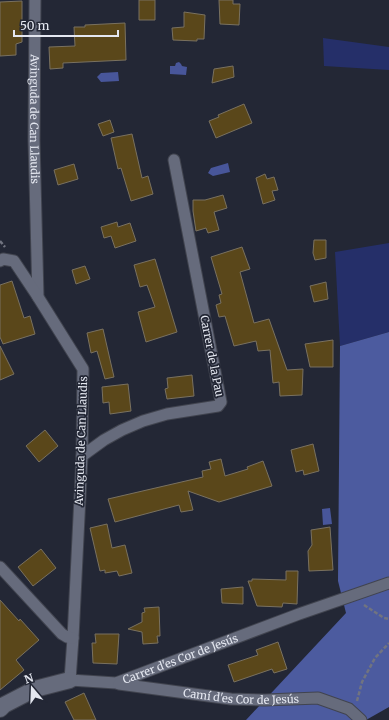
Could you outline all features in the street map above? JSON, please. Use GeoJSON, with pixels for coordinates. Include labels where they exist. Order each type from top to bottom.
{"type":"FeatureCollection","features":[{"type":"Feature","properties":{"kind":"street","name":"Avinguda de Can Llaudis"},"geometry":{"type":"LineString","coordinates":[[35,0],[34,140],[38,297],[83,369],[82,456],[70,680]]}},
{"type":"Feature","properties":{"kind":"street","name":"Carrer de la Pau"},"geometry":{"type":"LineString","coordinates":[[82,456],[104,440],[143,421],[167,414],[218,406],[221,402],[174,160]]}},
{"type":"Feature","properties":{"kind":"street"},"geometry":{"type":"LineString","coordinates":[[0,260],[3,259],[14,261],[38,297]]}},
{"type":"Feature","properties":{"kind":"street"},"geometry":{"type":"LineString","coordinates":[[0,567],[62,634],[73,638]]}},
{"type":"Feature","properties":{"kind":"street","name":"Carrer d'es Cor de Jesús"},"geometry":{"type":"LineString","coordinates":[[1,705],[35,689],[70,680],[116,683],[299,614],[389,583]]}},
{"type":"Feature","properties":{"kind":"street","name":"Camí d'es Cor de Jesús"},"geometry":{"type":"LineString","coordinates":[[116,683],[231,699],[265,700],[318,698],[349,709],[357,717]]}},
{"type":"Feature","properties":{"kind":"path"},"geometry":{"type":"LineString","coordinates":[[361,592],[364,606],[384,618],[389,619]]}},
{"type":"Feature","properties":{"kind":"path"},"geometry":{"type":"LineString","coordinates":[[357,717],[362,682],[375,658],[389,643]]}},
{"type":"Feature","properties":{"kind":"shaded area"},"geometry":{"type":"Polygon","coordinates":[[[323,38],[389,47],[389,70],[324,66],[323,38]]]}},
{"type":"Feature","properties":{"kind":"shaded area"},"geometry":{"type":"Polygon","coordinates":[[[179,62],[182,66],[187,67],[186,75],[170,74],[170,66],[175,66],[176,63],[179,62]]]}},
{"type":"Feature","properties":{"kind":"shaded area"},"geometry":{"type":"Polygon","coordinates":[[[118,72],[119,81],[101,82],[97,77],[101,73],[118,72]]]}},
{"type":"Feature","properties":{"kind":"shaded area"},"geometry":{"type":"Polygon","coordinates":[[[228,163],[230,172],[213,176],[208,173],[211,168],[228,163]]]}},
{"type":"Feature","properties":{"kind":"shaded area"},"geometry":{"type":"Polygon","coordinates":[[[389,243],[389,332],[340,346],[335,252],[389,243]]]}},
{"type":"Feature","properties":{"kind":"shaded area"},"geometry":{"type":"Polygon","coordinates":[[[389,332],[389,707],[366,720],[246,720],[346,613],[338,581],[340,346],[389,332]]]}},
{"type":"Feature","properties":{"kind":"shaded area"},"geometry":{"type":"Polygon","coordinates":[[[330,508],[332,524],[323,525],[322,509],[330,508]]]}},
{"type":"Feature","properties":{"kind":"building"},"geometry":{"type":"Polygon","coordinates":[[[139,0],[155,0],[155,20],[139,20],[139,0]]]}},
{"type":"Feature","properties":{"kind":"building"},"geometry":{"type":"Polygon","coordinates":[[[219,0],[233,0],[233,4],[240,4],[239,25],[220,24],[219,0]]]}},
{"type":"Feature","properties":{"kind":"building"},"geometry":{"type":"Polygon","coordinates":[[[22,1],[22,42],[16,44],[16,55],[0,56],[0,2],[22,1]]]}},
{"type":"Feature","properties":{"kind":"building"},"geometry":{"type":"Polygon","coordinates":[[[184,12],[205,15],[204,39],[197,39],[197,41],[173,40],[172,28],[184,27],[184,12]]]}},
{"type":"Feature","properties":{"kind":"building"},"geometry":{"type":"Polygon","coordinates":[[[125,23],[126,60],[63,63],[63,68],[50,69],[49,47],[75,46],[74,27],[125,23]]]}},
{"type":"Feature","properties":{"kind":"building"},"geometry":{"type":"Polygon","coordinates":[[[233,66],[234,77],[212,83],[214,69],[233,66]]]}},
{"type":"Feature","properties":{"kind":"building"},"geometry":{"type":"Polygon","coordinates":[[[244,104],[252,123],[216,138],[209,121],[219,117],[218,115],[244,104]]]}},
{"type":"Feature","properties":{"kind":"building"},"geometry":{"type":"Polygon","coordinates":[[[110,120],[114,132],[103,136],[98,124],[110,120]]]}},
{"type":"Feature","properties":{"kind":"building"},"geometry":{"type":"Polygon","coordinates":[[[132,134],[142,178],[148,176],[153,194],[131,201],[121,168],[118,169],[111,138],[132,134]]]}},
{"type":"Feature","properties":{"kind":"building"},"geometry":{"type":"Polygon","coordinates":[[[74,164],[78,179],[58,185],[54,170],[74,164]]]}},
{"type":"Feature","properties":{"kind":"building"},"geometry":{"type":"Polygon","coordinates":[[[265,174],[267,179],[274,177],[278,190],[272,191],[275,200],[263,204],[256,178],[265,174]]]}},
{"type":"Feature","properties":{"kind":"building"},"geometry":{"type":"Polygon","coordinates":[[[223,195],[227,208],[214,212],[219,230],[208,233],[206,228],[196,231],[193,200],[205,200],[223,195]]]}},
{"type":"Feature","properties":{"kind":"building"},"geometry":{"type":"Polygon","coordinates":[[[117,222],[118,227],[130,223],[136,241],[115,248],[111,236],[104,238],[101,227],[117,222]]]}},
{"type":"Feature","properties":{"kind":"building"},"geometry":{"type":"Polygon","coordinates":[[[314,240],[326,240],[326,258],[315,260],[313,253],[314,240]]]}},
{"type":"Feature","properties":{"kind":"building"},"geometry":{"type":"Polygon","coordinates":[[[242,247],[250,269],[240,272],[254,323],[269,319],[287,370],[303,369],[302,395],[280,396],[279,382],[273,383],[270,350],[258,351],[256,341],[234,346],[225,316],[219,317],[216,305],[221,303],[219,295],[222,294],[211,257],[242,247]]]}},
{"type":"Feature","properties":{"kind":"building"},"geometry":{"type":"Polygon","coordinates":[[[155,259],[177,332],[146,342],[138,312],[155,307],[147,285],[140,287],[134,265],[155,259]]]}},
{"type":"Feature","properties":{"kind":"building"},"geometry":{"type":"Polygon","coordinates":[[[85,266],[90,279],[76,284],[72,270],[85,266]]]}},
{"type":"Feature","properties":{"kind":"building"},"geometry":{"type":"Polygon","coordinates":[[[12,281],[24,318],[30,316],[35,334],[3,344],[0,337],[0,285],[12,281]]]}},
{"type":"Feature","properties":{"kind":"building"},"geometry":{"type":"Polygon","coordinates":[[[326,282],[328,299],[314,302],[310,286],[326,282]]]}},
{"type":"Feature","properties":{"kind":"building"},"geometry":{"type":"Polygon","coordinates":[[[103,329],[114,377],[105,379],[97,351],[91,353],[87,333],[103,329]]]}},
{"type":"Feature","properties":{"kind":"building"},"geometry":{"type":"Polygon","coordinates":[[[333,340],[333,367],[310,367],[305,344],[333,340]]]}},
{"type":"Feature","properties":{"kind":"building"},"geometry":{"type":"Polygon","coordinates":[[[0,346],[14,374],[0,380],[0,346]]]}},
{"type":"Feature","properties":{"kind":"building"},"geometry":{"type":"Polygon","coordinates":[[[192,375],[194,396],[167,399],[165,389],[168,388],[167,378],[192,375]]]}},
{"type":"Feature","properties":{"kind":"building"},"geometry":{"type":"Polygon","coordinates":[[[128,384],[131,411],[110,414],[109,402],[103,403],[102,387],[128,384]]]}},
{"type":"Feature","properties":{"kind":"building"},"geometry":{"type":"Polygon","coordinates":[[[45,430],[58,446],[39,462],[26,446],[45,430]]]}},
{"type":"Feature","properties":{"kind":"building"},"geometry":{"type":"Polygon","coordinates":[[[313,444],[319,471],[304,475],[303,470],[296,472],[291,450],[313,444]]]}},
{"type":"Feature","properties":{"kind":"building"},"geometry":{"type":"Polygon","coordinates":[[[221,459],[225,476],[248,469],[247,467],[263,461],[272,486],[219,502],[188,491],[193,510],[181,512],[179,505],[115,522],[108,499],[203,477],[202,471],[211,469],[209,462],[221,459]]]}},
{"type":"Feature","properties":{"kind":"building"},"geometry":{"type":"Polygon","coordinates":[[[107,524],[112,548],[125,545],[132,573],[119,576],[117,571],[105,573],[105,570],[100,571],[90,528],[107,524]]]}},
{"type":"Feature","properties":{"kind":"building"},"geometry":{"type":"Polygon","coordinates":[[[330,527],[333,570],[309,571],[308,551],[312,545],[311,530],[330,527]]]}},
{"type":"Feature","properties":{"kind":"building"},"geometry":{"type":"Polygon","coordinates":[[[41,549],[56,568],[33,586],[18,567],[41,549]]]}},
{"type":"Feature","properties":{"kind":"building"},"geometry":{"type":"Polygon","coordinates":[[[286,571],[298,571],[297,604],[283,603],[282,607],[257,606],[248,581],[252,581],[252,579],[286,580],[286,571]]]}},
{"type":"Feature","properties":{"kind":"building"},"geometry":{"type":"Polygon","coordinates":[[[243,587],[243,604],[222,603],[221,589],[243,587]]]}},
{"type":"Feature","properties":{"kind":"building"},"geometry":{"type":"Polygon","coordinates":[[[0,600],[39,640],[16,660],[24,670],[0,690],[0,600]]]}},
{"type":"Feature","properties":{"kind":"building"},"geometry":{"type":"Polygon","coordinates":[[[159,607],[160,636],[157,636],[158,643],[143,644],[142,632],[128,629],[142,622],[142,613],[145,612],[144,608],[159,607]]]}},
{"type":"Feature","properties":{"kind":"building"},"geometry":{"type":"Polygon","coordinates":[[[95,634],[119,634],[117,664],[93,663],[92,643],[96,643],[95,634]]]}},
{"type":"Feature","properties":{"kind":"building"},"geometry":{"type":"Polygon","coordinates":[[[278,642],[287,669],[274,673],[272,669],[234,682],[228,665],[258,655],[256,650],[278,642]]]}},
{"type":"Feature","properties":{"kind":"building"},"geometry":{"type":"Polygon","coordinates":[[[84,693],[96,720],[74,720],[65,702],[84,693]]]}}]}
